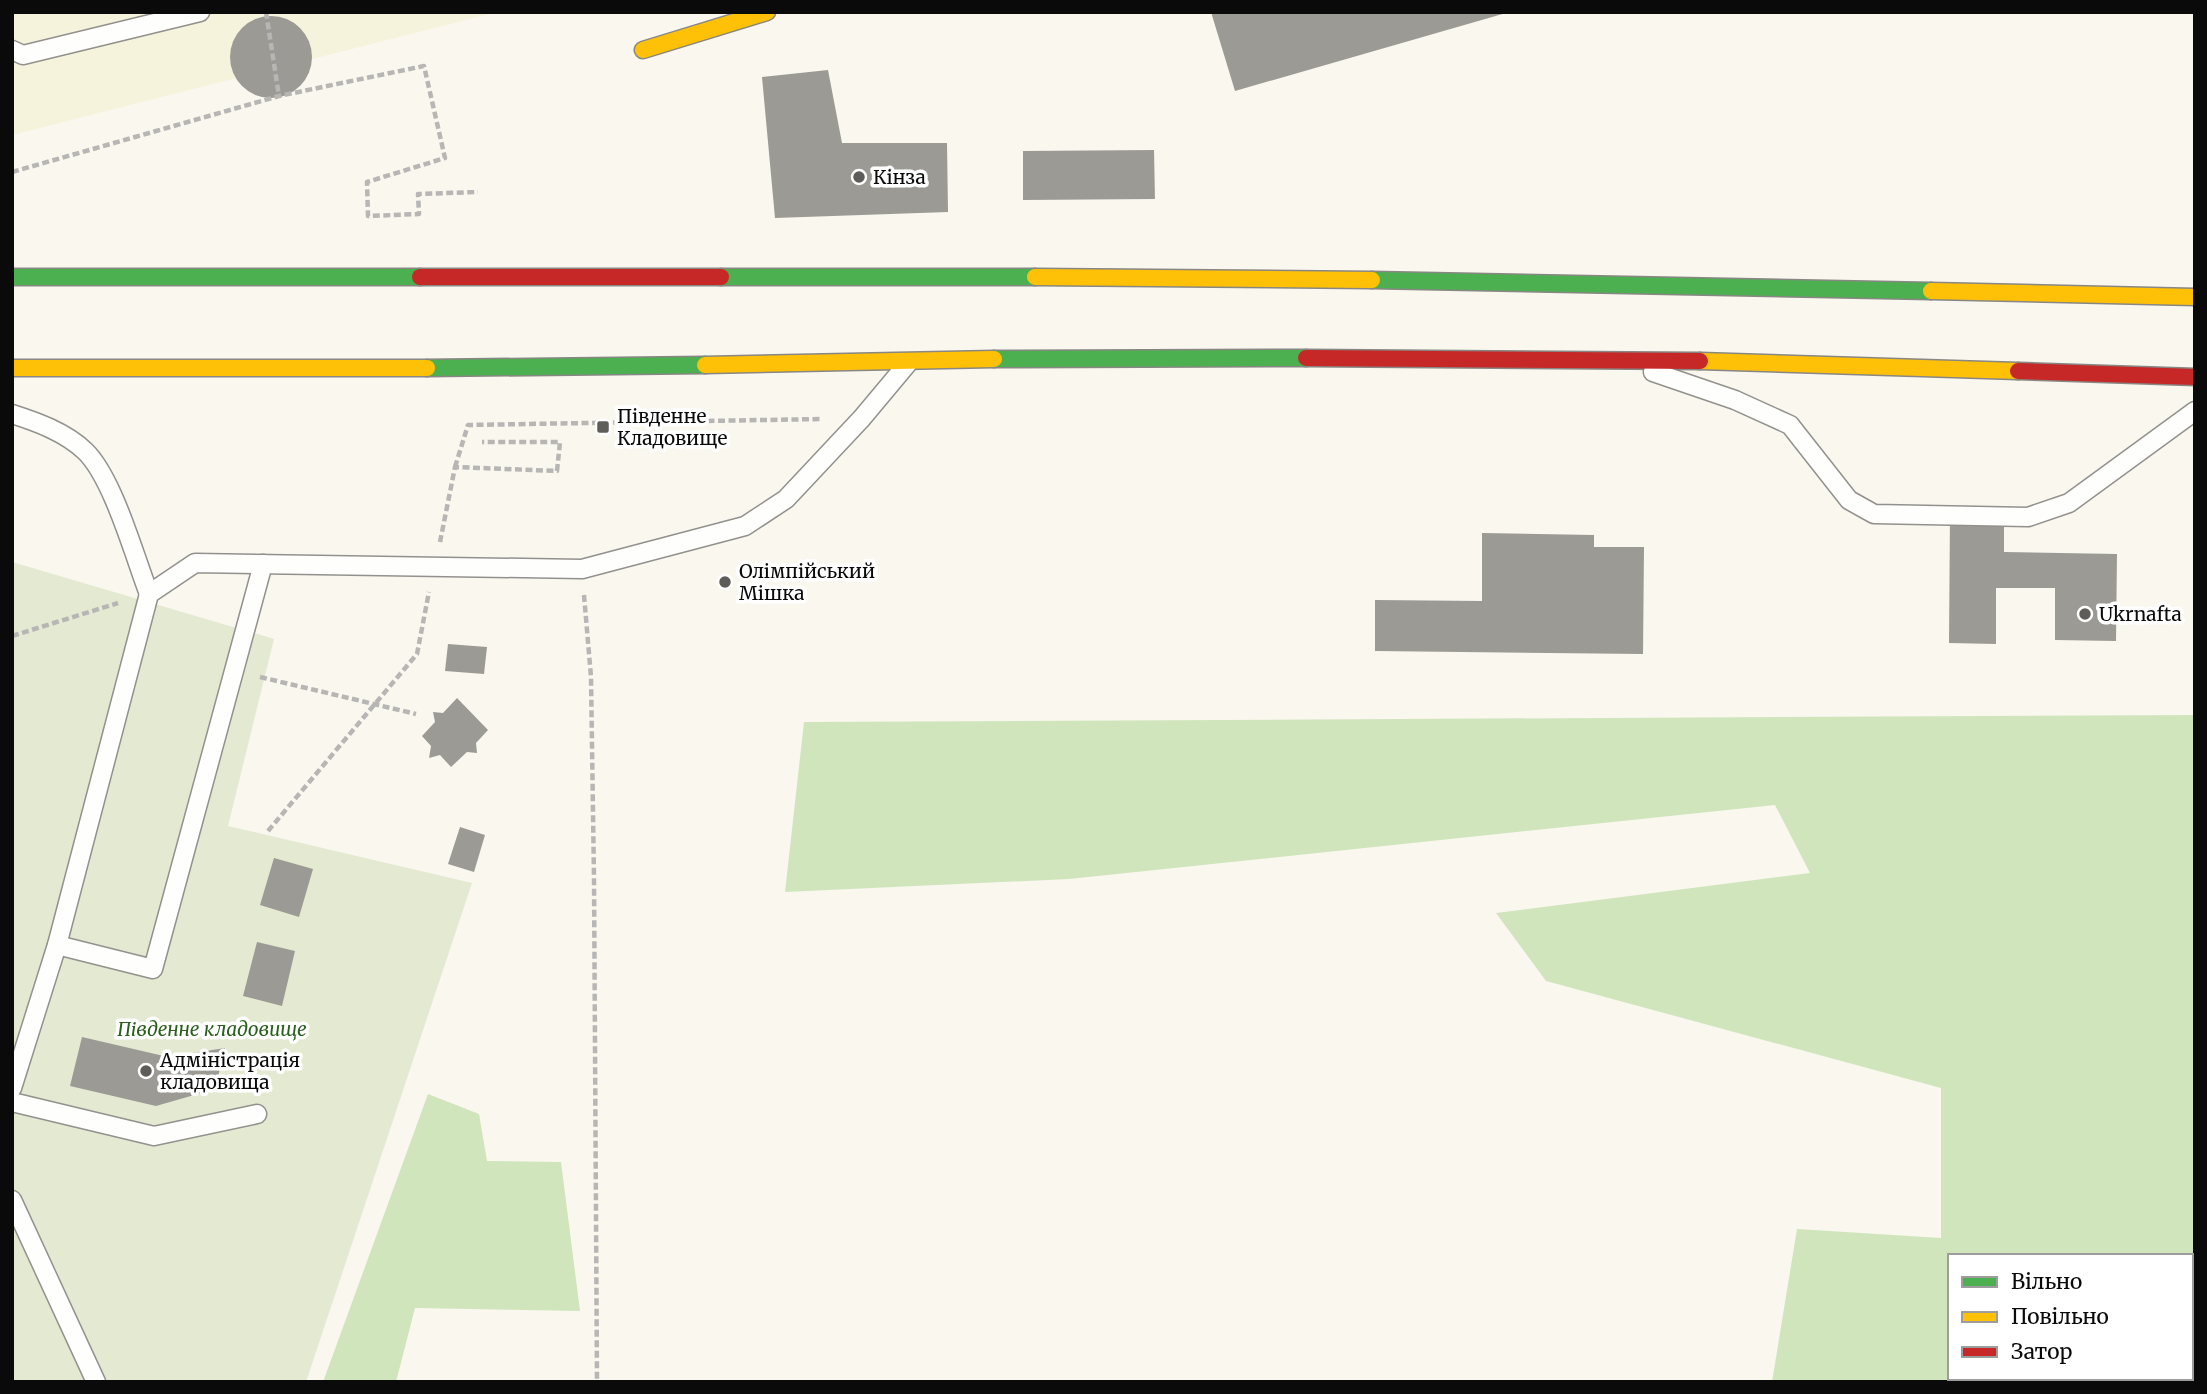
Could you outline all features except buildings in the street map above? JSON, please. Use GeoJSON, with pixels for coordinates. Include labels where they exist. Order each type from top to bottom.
{"type":"FeatureCollection","features":[{"type":"Feature","properties":{"kind":"main road"},"geometry":{"type":"LineString","coordinates":[[643,50],[766,12]]}},
{"type":"Feature","properties":{"kind":"main road"},"geometry":{"type":"LineString","coordinates":[[12,277],[1138,277],[1549,282],[2195,297]]}},
{"type":"Feature","properties":{"kind":"main road"},"geometry":{"type":"LineString","coordinates":[[12,368],[583,368],[910,361],[1613,359],[2195,377]]}},
{"type":"Feature","properties":{"kind":"lane"},"geometry":{"type":"LineString","coordinates":[[16,54],[200,12]]}},
{"type":"Feature","properties":{"kind":"lane"},"geometry":{"type":"LineString","coordinates":[[1613,359],[1735,400],[1790,425],[1849,500],[1874,514],[2028,517],[2069,503],[2195,411]]}},
{"type":"Feature","properties":{"kind":"lane"},"geometry":{"type":"LineString","coordinates":[[149,594],[195,564],[582,569],[746,526],[786,499],[862,418],[910,361]]}},
{"type":"Feature","properties":{"kind":"lane"},"geometry":{"type":"LineString","coordinates":[[12,414],[58,432],[84,450],[102,471],[149,594],[57,945],[12,1088]]}},
{"type":"Feature","properties":{"kind":"lane"},"geometry":{"type":"LineString","coordinates":[[57,945],[153,969],[263,564]]}},
{"type":"Feature","properties":{"kind":"lane"},"geometry":{"type":"LineString","coordinates":[[12,1102],[154,1136],[257,1114]]}},
{"type":"Feature","properties":{"kind":"lane"},"geometry":{"type":"LineString","coordinates":[[12,1200],[96,1382]]}},
{"type":"Feature","properties":{"kind":"path"},"geometry":{"type":"LineString","coordinates":[[266,12],[279,96]]}},
{"type":"Feature","properties":{"kind":"path"},"geometry":{"type":"LineString","coordinates":[[12,172],[279,96],[424,66],[445,158],[367,182],[368,216],[419,214],[418,194],[478,192]]}},
{"type":"Feature","properties":{"kind":"path"},"geometry":{"type":"LineString","coordinates":[[268,831],[417,654],[455,467],[468,425],[862,418]]}},
{"type":"Feature","properties":{"kind":"path"},"geometry":{"type":"LineString","coordinates":[[455,467],[557,471],[560,442],[482,442]]}},
{"type":"Feature","properties":{"kind":"path"},"geometry":{"type":"LineString","coordinates":[[582,569],[591,677],[597,1382]]}},
{"type":"Feature","properties":{"kind":"path"},"geometry":{"type":"LineString","coordinates":[[12,636],[149,594]]}},
{"type":"Feature","properties":{"kind":"path"},"geometry":{"type":"LineString","coordinates":[[234,671],[416,715]]}},
{"type":"Feature","properties":{"kind":"shaded area"},"geometry":{"type":"Polygon","coordinates":[[[12,12],[497,12],[12,135],[12,12]]]}},
{"type":"Feature","properties":{"kind":"green space","name":"Південне кладовище"},"geometry":{"type":"Polygon","coordinates":[[[12,562],[274,639],[228,826],[472,883],[306,1382],[12,1382],[12,562]]]}},
{"type":"Feature","properties":{"kind":"green space"},"geometry":{"type":"Polygon","coordinates":[[[2195,715],[2195,1382],[1772,1382],[1797,1229],[1941,1238],[1941,1088],[1546,981],[1496,913],[1810,873],[1775,805],[1069,879],[785,892],[804,722],[2195,715]]]}},
{"type":"Feature","properties":{"kind":"green space"},"geometry":{"type":"Polygon","coordinates":[[[428,1094],[479,1114],[487,1161],[561,1162],[580,1311],[415,1308],[396,1382],[323,1382],[428,1094]]]}},
{"type":"Feature","properties":{"kind":"traffic: fast"},"geometry":{"type":"LineString","coordinates":[[12,277],[420,277]]}},
{"type":"Feature","properties":{"kind":"traffic: fast"},"geometry":{"type":"LineString","coordinates":[[721,277],[1035,277]]}},
{"type":"Feature","properties":{"kind":"traffic: fast"},"geometry":{"type":"LineString","coordinates":[[1372,280],[1931,291]]}},
{"type":"Feature","properties":{"kind":"traffic: fast"},"geometry":{"type":"LineString","coordinates":[[994,359],[1306,358]]}},
{"type":"Feature","properties":{"kind":"traffic: fast"},"geometry":{"type":"LineString","coordinates":[[427,368],[705,365]]}},
{"type":"Feature","properties":{"kind":"traffic: slow"},"geometry":{"type":"LineString","coordinates":[[643,50],[767,12]]}},
{"type":"Feature","properties":{"kind":"traffic: slow"},"geometry":{"type":"LineString","coordinates":[[1035,277],[1372,280]]}},
{"type":"Feature","properties":{"kind":"traffic: slow"},"geometry":{"type":"LineString","coordinates":[[1931,291],[2195,297]]}},
{"type":"Feature","properties":{"kind":"traffic: slow"},"geometry":{"type":"LineString","coordinates":[[705,365],[994,359]]}},
{"type":"Feature","properties":{"kind":"traffic: slow"},"geometry":{"type":"LineString","coordinates":[[1700,361],[2018,371]]}},
{"type":"Feature","properties":{"kind":"traffic: slow"},"geometry":{"type":"LineString","coordinates":[[12,368],[427,368]]}},
{"type":"Feature","properties":{"kind":"traffic: jam"},"geometry":{"type":"LineString","coordinates":[[420,277],[721,277]]}},
{"type":"Feature","properties":{"kind":"traffic: jam"},"geometry":{"type":"LineString","coordinates":[[1306,358],[1700,361]]}},
{"type":"Feature","properties":{"kind":"traffic: jam"},"geometry":{"type":"LineString","coordinates":[[2018,371],[2195,377]]}},
{"type":"Feature","properties":{"kind":"place","name":"Кінза"},"geometry":{"type":"Point","coordinates":[859,177]}},
{"type":"Feature","properties":{"kind":"place","name":"Південне Кладовище"},"geometry":{"type":"Point","coordinates":[603,427]}},
{"type":"Feature","properties":{"kind":"place","name":"Олімпійський Мішка"},"geometry":{"type":"Point","coordinates":[725,582]}},
{"type":"Feature","properties":{"kind":"place","name":"Ukrnafta"},"geometry":{"type":"Point","coordinates":[2085,614]}},
{"type":"Feature","properties":{"kind":"place","name":"Адміністрація кладовища"},"geometry":{"type":"Point","coordinates":[146,1071]}}]}
